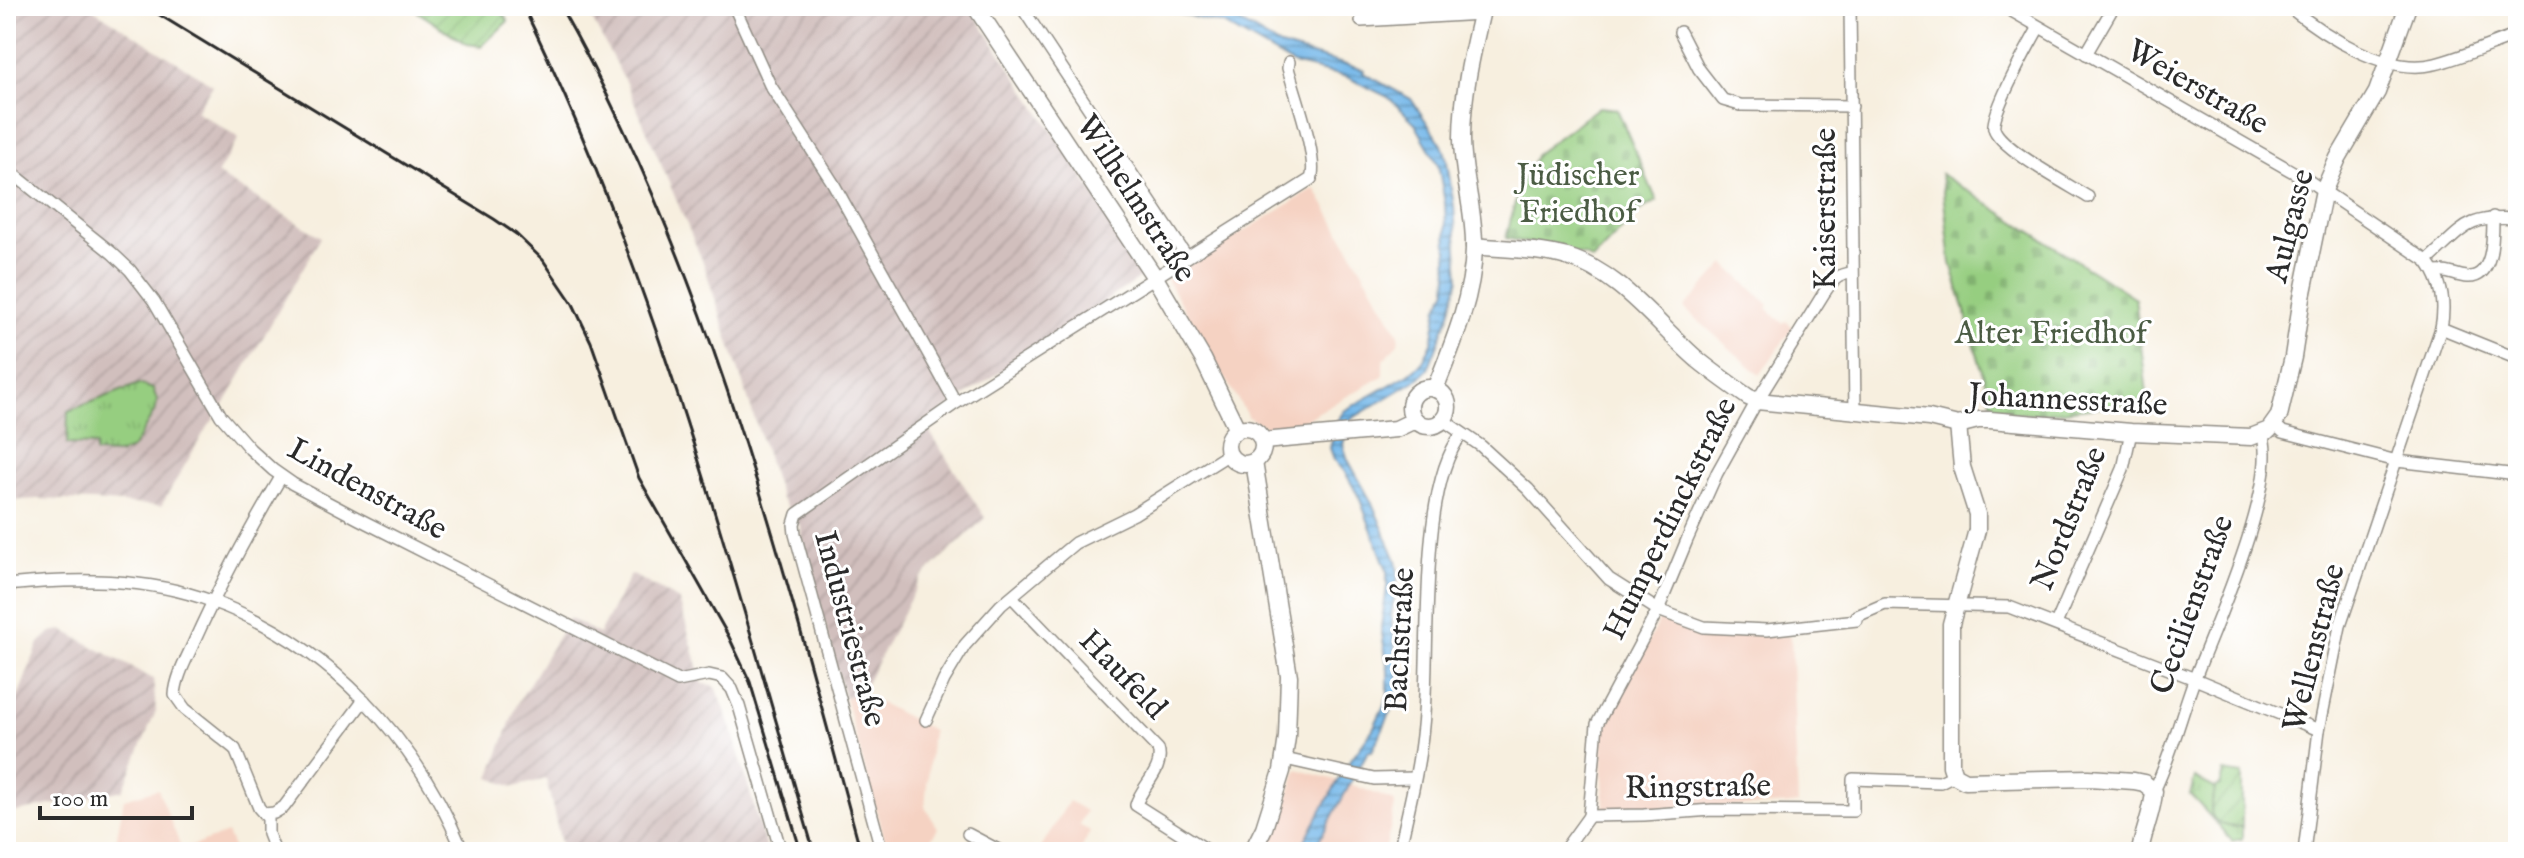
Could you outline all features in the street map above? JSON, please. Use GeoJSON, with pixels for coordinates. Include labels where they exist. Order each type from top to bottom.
{"type":"FeatureCollection","features":[{"type":"Feature","properties":{"kind":"main road","name":"Wilhelmstraße"},"geometry":{"type":"LineString","coordinates":[[975,6],[1154,276],[1203,359],[1237,429]]}},
{"type":"Feature","properties":{"kind":"main road","name":"Aulgasse"},"geometry":{"type":"LineString","coordinates":[[2268,429],[2279,416],[2288,381],[2324,190],[2338,158],[2377,92],[2408,6]]}},
{"type":"Feature","properties":{"kind":"main road"},"geometry":{"type":"LineString","coordinates":[[1435,389],[1451,349],[1471,281],[1474,246],[1462,141],[1464,99],[1482,10]]}},
{"type":"Feature","properties":{"kind":"main road"},"geometry":{"type":"LineString","coordinates":[[1474,246],[1529,250],[1568,258],[1596,270],[1615,283],[1698,360],[1757,401]]}},
{"type":"Feature","properties":{"kind":"main road"},"geometry":{"type":"LineString","coordinates":[[1423,388],[1435,389],[1444,395],[1448,405],[1443,420],[1427,426],[1415,420],[1410,405],[1414,395],[1423,388]]}},
{"type":"Feature","properties":{"kind":"main road","name":"Johannesstraße"},"geometry":{"type":"LineString","coordinates":[[1757,401],[1929,418],[1958,425],[1990,420],[2220,437],[2251,437],[2268,429]]}},
{"type":"Feature","properties":{"kind":"main road"},"geometry":{"type":"LineString","coordinates":[[1263,441],[1396,429],[1415,420]]}},
{"type":"Feature","properties":{"kind":"main road"},"geometry":{"type":"LineString","coordinates":[[1958,425],[1962,467],[1977,514],[1977,530],[1951,624],[1951,766],[1954,775],[1965,781],[2089,778],[2134,781],[2144,783],[2154,791]]}},
{"type":"Feature","properties":{"kind":"main road"},"geometry":{"type":"LineString","coordinates":[[1252,428],[1263,441],[1261,455],[1254,462],[1243,464],[1229,454],[1227,443],[1237,429],[1252,428]]}},
{"type":"Feature","properties":{"kind":"main road"},"geometry":{"type":"LineString","coordinates":[[1252,852],[1276,795],[1285,759],[1289,676],[1254,462]]}},
{"type":"Feature","properties":{"kind":"main road","name":"Cecilienstraße"},"geometry":{"type":"LineString","coordinates":[[2140,852],[2154,791]]}},
{"type":"Feature","properties":{"kind":"street"},"geometry":{"type":"LineString","coordinates":[[734,6],[777,98],[833,183],[956,403]]}},
{"type":"Feature","properties":{"kind":"street"},"geometry":{"type":"LineString","coordinates":[[1021,6],[1187,257]]}},
{"type":"Feature","properties":{"kind":"street","name":"Kaiserstraße"},"geometry":{"type":"LineString","coordinates":[[1850,6],[1855,413]]}},
{"type":"Feature","properties":{"kind":"street","name":"Weierstraße"},"geometry":{"type":"LineString","coordinates":[[2003,6],[2324,190],[2427,261],[2436,272]]}},
{"type":"Feature","properties":{"kind":"street"},"geometry":{"type":"LineString","coordinates":[[2086,54],[2114,6]]}},
{"type":"Feature","properties":{"kind":"street"},"geometry":{"type":"LineString","coordinates":[[2288,6],[2311,25],[2389,63],[2434,64],[2518,35]]}},
{"type":"Feature","properties":{"kind":"street"},"geometry":{"type":"LineString","coordinates":[[1361,21],[1482,10]]}},
{"type":"Feature","properties":{"kind":"street"},"geometry":{"type":"LineString","coordinates":[[2039,27],[1993,124],[1996,133],[2013,150],[2088,197]]}},
{"type":"Feature","properties":{"kind":"street"},"geometry":{"type":"LineString","coordinates":[[1680,32],[1699,69],[1723,100],[1740,105],[1852,106]]}},
{"type":"Feature","properties":{"kind":"street","name":"Industriestraße"},"geometry":{"type":"LineString","coordinates":[[882,852],[794,524],[797,514],[956,403],[1311,179],[1314,172],[1312,156],[1289,62]]}},
{"type":"Feature","properties":{"kind":"street","name":"Lindenstraße"},"geometry":{"type":"LineString","coordinates":[[6,168],[130,270],[154,301],[226,423],[260,460],[281,477],[678,681],[709,675],[722,678],[732,689],[739,706],[781,852]]}},
{"type":"Feature","properties":{"kind":"street"},"geometry":{"type":"LineString","coordinates":[[2436,272],[2450,271],[2465,277],[2475,277],[2481,273],[2491,249],[2493,217]]}},
{"type":"Feature","properties":{"kind":"street"},"geometry":{"type":"LineString","coordinates":[[2427,261],[2466,225],[2493,217],[2518,219]]}},
{"type":"Feature","properties":{"kind":"street","name":"Wellenstraße"},"geometry":{"type":"LineString","coordinates":[[2304,852],[2319,730],[2340,626],[2441,328],[2443,301],[2436,272]]}},
{"type":"Feature","properties":{"kind":"street","name":"Humperdinckstraße"},"geometry":{"type":"LineString","coordinates":[[1589,816],[1597,724],[1658,610],[1717,473],[1757,401],[1830,284],[1842,274],[1852,273]]}},
{"type":"Feature","properties":{"kind":"street"},"geometry":{"type":"LineString","coordinates":[[2441,328],[2518,359]]}},
{"type":"Feature","properties":{"kind":"street"},"geometry":{"type":"LineString","coordinates":[[1443,420],[1481,446],[1528,489],[1609,579],[1658,610],[1704,627],[1767,630],[1857,618],[1885,604],[2009,607],[2319,730]]}},
{"type":"Feature","properties":{"kind":"street"},"geometry":{"type":"LineString","coordinates":[[2268,429],[2397,461],[2518,475]]}},
{"type":"Feature","properties":{"kind":"street","name":"Cecilienstraße"},"geometry":{"type":"LineString","coordinates":[[2154,791],[2257,513],[2268,429]]}},
{"type":"Feature","properties":{"kind":"street","name":"Nordstraße"},"geometry":{"type":"LineString","coordinates":[[2056,624],[2123,469],[2131,432]]}},
{"type":"Feature","properties":{"kind":"street","name":"Bachstraße"},"geometry":{"type":"LineString","coordinates":[[1399,852],[1423,729],[1433,523],[1445,463],[1462,434]]}},
{"type":"Feature","properties":{"kind":"street"},"geometry":{"type":"LineString","coordinates":[[926,720],[944,680],[965,645],[1012,597],[1075,543],[1134,514],[1229,454]]}},
{"type":"Feature","properties":{"kind":"street"},"geometry":{"type":"LineString","coordinates":[[275,852],[268,834],[269,822],[259,808],[235,749],[181,706],[175,688],[211,601],[281,477]]}},
{"type":"Feature","properties":{"kind":"street"},"geometry":{"type":"LineString","coordinates":[[6,585],[84,580],[165,588],[211,601],[283,636],[321,662],[364,700],[405,745],[442,804],[463,852]]}},
{"type":"Feature","properties":{"kind":"street","name":"Haufeld"},"geometry":{"type":"LineString","coordinates":[[1012,597],[1158,749],[1161,757],[1158,766],[1136,805],[1210,852]]}},
{"type":"Feature","properties":{"kind":"street"},"geometry":{"type":"LineString","coordinates":[[264,814],[284,807],[364,700]]}},
{"type":"Feature","properties":{"kind":"street"},"geometry":{"type":"LineString","coordinates":[[1285,759],[1374,779],[1414,778]]}},
{"type":"Feature","properties":{"kind":"street","name":"Ringstraße"},"geometry":{"type":"LineString","coordinates":[[1567,847],[1589,816],[1712,810],[1853,811],[1853,779],[1940,782],[1954,775]]}},
{"type":"Feature","properties":{"kind":"street"},"geometry":{"type":"LineString","coordinates":[[968,834],[1002,852]]}},
{"type":"Feature","properties":{"kind":"shaded area"},"geometry":{"type":"Polygon","coordinates":[[[6,6],[88,6],[213,85],[196,111],[239,138],[217,174],[321,237],[161,506],[37,499],[6,501],[6,6]]]}},
{"type":"Feature","properties":{"kind":"shaded area"},"geometry":{"type":"Polygon","coordinates":[[[585,6],[969,6],[1147,273],[924,423],[985,518],[921,578],[861,693],[845,698],[801,527],[781,499],[703,262],[627,85],[585,6]]]}},
{"type":"Feature","properties":{"kind":"shaded area"},"geometry":{"type":"Polygon","coordinates":[[[1315,188],[1399,334],[1398,343],[1383,361],[1383,376],[1292,427],[1272,430],[1248,417],[1166,279],[1315,188]]]}},
{"type":"Feature","properties":{"kind":"shaded area"},"geometry":{"type":"Polygon","coordinates":[[[1725,264],[1769,305],[1767,308],[1783,323],[1786,321],[1793,327],[1760,375],[1684,308],[1725,264]]]}},
{"type":"Feature","properties":{"kind":"shaded area"},"geometry":{"type":"Polygon","coordinates":[[[631,574],[679,600],[703,684],[717,689],[731,726],[767,852],[563,852],[546,779],[514,787],[490,778],[517,704],[569,618],[599,634],[631,574]]]}},
{"type":"Feature","properties":{"kind":"shaded area"},"geometry":{"type":"Polygon","coordinates":[[[1660,619],[1703,634],[1791,636],[1798,804],[1604,811],[1602,729],[1660,619]]]}},
{"type":"Feature","properties":{"kind":"shaded area"},"geometry":{"type":"Polygon","coordinates":[[[63,630],[153,679],[156,711],[123,790],[7,814],[6,727],[39,643],[51,632],[63,630]]]}},
{"type":"Feature","properties":{"kind":"shaded area"},"geometry":{"type":"Polygon","coordinates":[[[861,693],[932,730],[925,807],[938,828],[923,852],[888,852],[845,698],[861,693]]]}},
{"type":"Feature","properties":{"kind":"shaded area"},"geometry":{"type":"Polygon","coordinates":[[[1297,769],[1394,801],[1385,852],[1263,852],[1281,818],[1297,769]]]}},
{"type":"Feature","properties":{"kind":"shaded area"},"geometry":{"type":"Polygon","coordinates":[[[158,789],[182,850],[227,833],[235,852],[114,852],[124,799],[158,789]]]}},
{"type":"Feature","properties":{"kind":"shaded area"},"geometry":{"type":"Polygon","coordinates":[[[1069,801],[1086,811],[1079,825],[1090,831],[1080,852],[1038,852],[1069,801]]]}},
{"type":"Feature","properties":{"kind":"green space"},"geometry":{"type":"Polygon","coordinates":[[[420,6],[499,6],[508,21],[482,46],[467,44],[418,12],[420,6]]]}},
{"type":"Feature","properties":{"kind":"green space","name":"Jüdischer Friedhof"},"geometry":{"type":"Polygon","coordinates":[[[1599,107],[1617,109],[1657,201],[1629,216],[1628,223],[1592,260],[1506,238],[1521,179],[1525,179],[1536,154],[1599,107]]]}},
{"type":"Feature","properties":{"kind":"green space","name":"Alter Friedhof"},"geometry":{"type":"Polygon","coordinates":[[[1941,174],[2135,298],[2148,401],[2036,414],[1994,412],[1951,263],[1941,174]]]}},
{"type":"Feature","properties":{"kind":"green space"},"geometry":{"type":"Polygon","coordinates":[[[139,384],[153,389],[157,400],[156,409],[132,449],[118,454],[95,453],[96,445],[67,444],[68,411],[139,384]]]}},
{"type":"Feature","properties":{"kind":"green space"},"geometry":{"type":"Polygon","coordinates":[[[2224,772],[2242,775],[2242,826],[2217,822],[2212,814],[2215,788],[2220,786],[2224,772]]]}},
{"type":"Feature","properties":{"kind":"green space"},"geometry":{"type":"Polygon","coordinates":[[[2195,778],[2215,788],[2211,806],[2231,827],[2242,826],[2242,839],[2232,841],[2190,794],[2195,778]]]}},
{"type":"Feature","properties":{"kind":"water"},"geometry":{"type":"Polygon","coordinates":[[[1147,6],[1206,8],[1229,16],[1280,46],[1364,70],[1363,73],[1411,99],[1446,156],[1454,206],[1459,278],[1450,313],[1428,369],[1418,379],[1348,421],[1343,445],[1396,560],[1398,575],[1391,616],[1399,680],[1397,699],[1372,751],[1368,751],[1313,852],[1302,852],[1305,840],[1347,765],[1373,729],[1388,697],[1388,670],[1381,627],[1387,570],[1359,497],[1330,448],[1337,422],[1344,411],[1409,374],[1422,363],[1432,343],[1438,307],[1447,289],[1448,274],[1445,203],[1438,164],[1414,122],[1388,97],[1347,77],[1293,64],[1223,24],[1147,6]]]}},
{"type":"Feature","properties":{"kind":"railway"},"geometry":{"type":"LineString","coordinates":[[145,6],[494,219],[516,234],[543,260],[573,304],[591,342],[639,478],[729,637],[750,682],[801,852]]}},
{"type":"Feature","properties":{"kind":"railway"},"geometry":{"type":"LineString","coordinates":[[523,6],[570,108],[651,316],[720,529],[814,852]]}},
{"type":"Feature","properties":{"kind":"railway"},"geometry":{"type":"LineString","coordinates":[[560,6],[612,106],[659,208],[700,313],[770,526],[861,852]]}}]}
